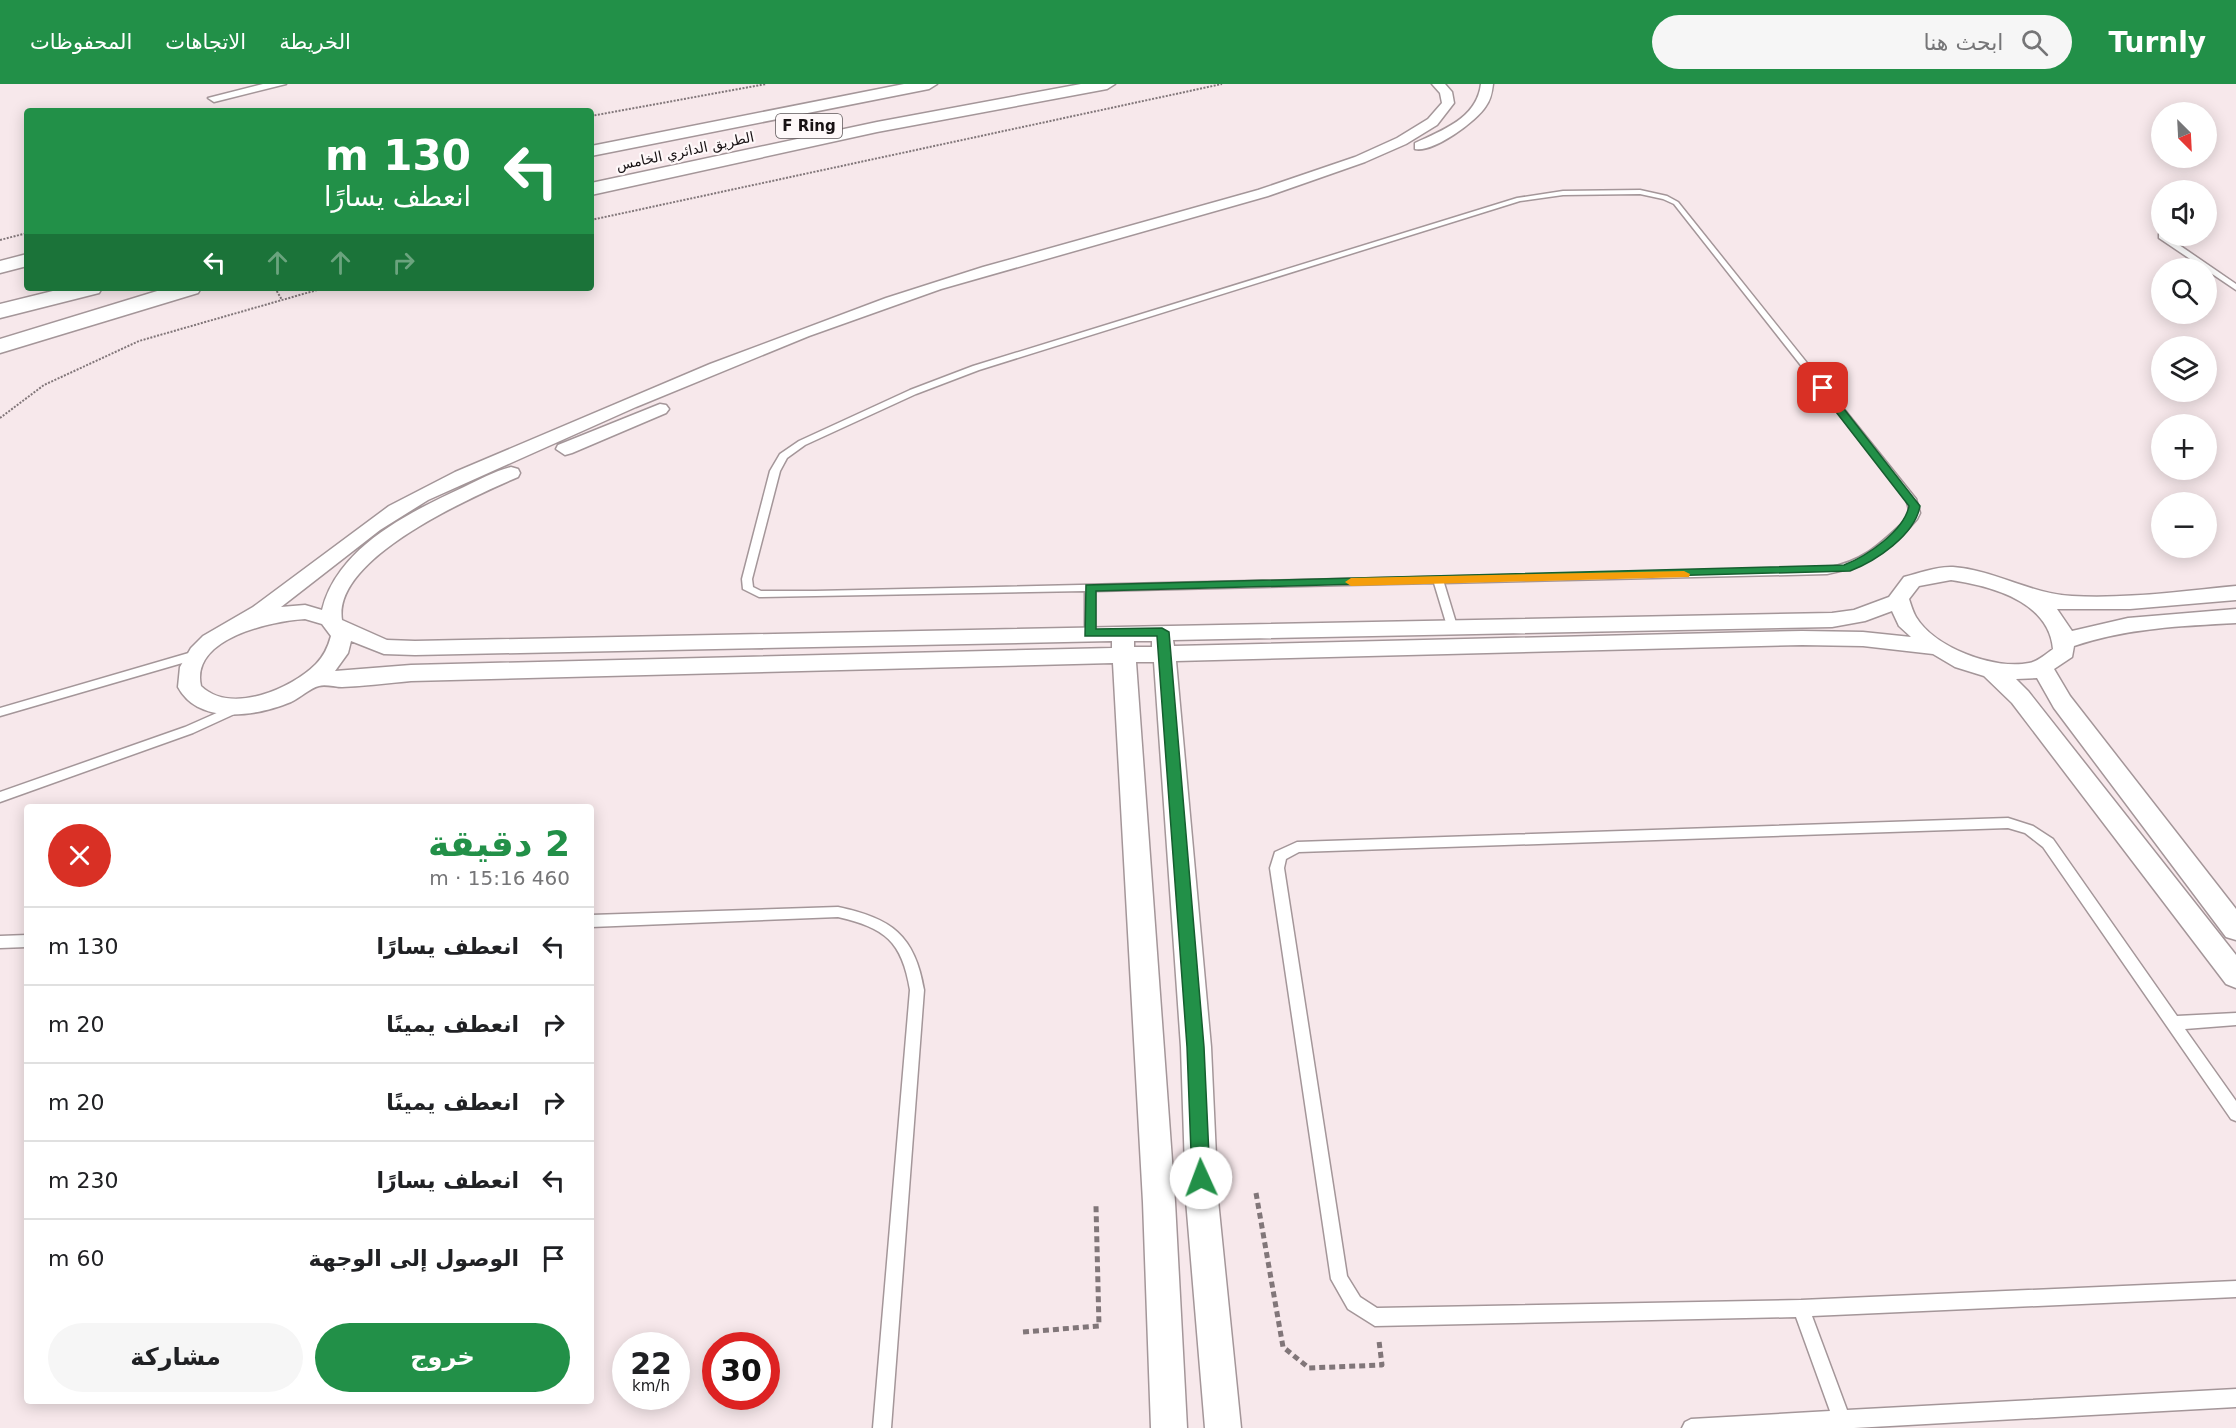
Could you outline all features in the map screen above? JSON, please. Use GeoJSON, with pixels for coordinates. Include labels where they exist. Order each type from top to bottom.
{"type":"FeatureCollection","features":[{"type":"Feature","properties":{"kind":"highway"},"geometry":{"type":"LineString","coordinates":[[594,134],[875,84]]}},
{"type":"Feature","properties":{"kind":"highway","name":"الطريق الدائري الخامس"},"geometry":{"type":"LineString","coordinates":[[594,150],[929,84]]}},
{"type":"Feature","properties":{"kind":"highway","name":"الطريق الدائري الخامس"},"geometry":{"type":"LineString","coordinates":[[665,154],[1028,84]]}},
{"type":"Feature","properties":{"kind":"highway"},"geometry":{"type":"LineString","coordinates":[[594,188],[877,127],[1107,84]]}},
{"type":"Feature","properties":{"kind":"highway"},"geometry":{"type":"LineString","coordinates":[[0,262],[24,259]]}},
{"type":"Feature","properties":{"kind":"highway"},"geometry":{"type":"LineString","coordinates":[[0,267],[24,260]]}},
{"type":"Feature","properties":{"kind":"highway"},"geometry":{"type":"LineString","coordinates":[[0,286],[24,281]]}},
{"type":"Feature","properties":{"kind":"highway"},"geometry":{"type":"LineString","coordinates":[[0,311],[80,291]]}},
{"type":"Feature","properties":{"kind":"highway"},"geometry":{"type":"LineString","coordinates":[[0,333],[151,291]]}},
{"type":"Feature","properties":{"kind":"highway"},"geometry":{"type":"LineString","coordinates":[[0,346],[180,291]]}},
{"type":"Feature","properties":{"kind":"street"},"geometry":{"type":"LineString","coordinates":[[214,98],[280,84]]}},
{"type":"Feature","properties":{"kind":"street"},"geometry":{"type":"LineString","coordinates":[[1438,84],[1448,98],[1447,109],[1437,119],[1410,136],[1339,168],[1296,183],[993,268],[881,304],[763,349],[615,410],[423,495],[395,510],[344,545],[282,598],[199,654],[189,672],[190,689],[204,701],[215,704],[243,705],[281,696],[315,678],[337,656],[342,635],[334,622],[331,607],[339,584],[358,561],[412,522],[549,455],[717,384],[890,318],[1069,260],[1299,194],[1380,164],[1429,141],[1472,115],[1487,96],[1487,84]]}},
{"type":"Feature","properties":{"kind":"street"},"geometry":{"type":"LineString","coordinates":[[1410,136],[1429,141]]}},
{"type":"Feature","properties":{"kind":"street"},"geometry":{"type":"LineString","coordinates":[[1933,647],[1907,624],[1900,612],[1898,601],[1901,591],[1908,583],[1934,574],[1969,575],[2041,600],[2074,602],[2236,593]]}},
{"type":"Feature","properties":{"kind":"street"},"geometry":{"type":"LineString","coordinates":[[315,678],[343,680],[411,673],[1123,644],[1802,638],[1899,641],[1933,647],[1971,664],[1992,670],[2012,672],[2042,669],[2057,660],[2064,652],[2065,641],[2053,618],[2033,601],[2008,587]]}},
{"type":"Feature","properties":{"kind":"street"},"geometry":{"type":"LineString","coordinates":[[1163,644],[1452,626],[1832,620],[1857,616],[1898,601]]}},
{"type":"Feature","properties":{"kind":"street"},"geometry":{"type":"LineString","coordinates":[[236,627],[271,615],[305,612],[334,622],[384,647],[415,648],[1090,633],[1123,644]]}},
{"type":"Feature","properties":{"kind":"street"},"geometry":{"type":"LineString","coordinates":[[2065,641],[2103,628],[2135,623],[2236,616]]}},
{"type":"Feature","properties":{"kind":"street"},"geometry":{"type":"LineString","coordinates":[[1123,644],[1159,1202],[1169,1428]]}},
{"type":"Feature","properties":{"kind":"street"},"geometry":{"type":"LineString","coordinates":[[1163,644],[1196,1047],[1202,1200],[1223,1428]]}},
{"type":"Feature","properties":{"kind":"street"},"geometry":{"type":"LineString","coordinates":[[2042,669],[2062,702],[2236,929]]}},
{"type":"Feature","properties":{"kind":"street"},"geometry":{"type":"LineString","coordinates":[[1992,670],[2020,697],[2236,976]]}},
{"type":"Feature","properties":{"kind":"lane"},"geometry":{"type":"LineString","coordinates":[[1640,192],[1657,194],[1672,200],[1914,506],[1912,519],[1870,559],[1846,569],[1090,587],[767,594],[753,592],[746,584],[777,463],[791,449],[802,443],[914,392],[976,368],[1519,199],[1541,195],[1640,192]]}},
{"type":"Feature","properties":{"kind":"lane"},"geometry":{"type":"LineString","coordinates":[[2177,246],[2236,288]]}},
{"type":"Feature","properties":{"kind":"lane"},"geometry":{"type":"LineString","coordinates":[[1438,580],[1452,626]]}},
{"type":"Feature","properties":{"kind":"lane"},"geometry":{"type":"LineString","coordinates":[[1090,587],[1090,633]]}},
{"type":"Feature","properties":{"kind":"lane"},"geometry":{"type":"LineString","coordinates":[[0,712],[199,654]]}},
{"type":"Feature","properties":{"kind":"lane"},"geometry":{"type":"LineString","coordinates":[[0,797],[189,730],[243,705]]}},
{"type":"Feature","properties":{"kind":"lane"},"geometry":{"type":"LineString","coordinates":[[2236,1114],[2048,843],[2029,829],[2008,823],[1297,847],[1280,856],[1277,868],[1339,1279],[1354,1303],[1375,1317],[1801,1308],[2236,1289]]}},
{"type":"Feature","properties":{"kind":"lane"},"geometry":{"type":"LineString","coordinates":[[594,921],[838,912],[860,916],[880,924],[896,936],[908,952],[915,970],[917,990],[882,1428]]}},
{"type":"Feature","properties":{"kind":"lane"},"geometry":{"type":"LineString","coordinates":[[0,942],[24,941]]}},
{"type":"Feature","properties":{"kind":"lane"},"geometry":{"type":"LineString","coordinates":[[2174,1023],[2236,1018]]}},
{"type":"Feature","properties":{"kind":"lane"},"geometry":{"type":"LineString","coordinates":[[1801,1308],[1843,1424]]}},
{"type":"Feature","properties":{"kind":"lane"},"geometry":{"type":"LineString","coordinates":[[1691,1428],[1843,1424],[2236,1398]]}},
{"type":"Feature","properties":{"kind":"path"},"geometry":{"type":"LineString","coordinates":[[594,115],[766,84]]}},
{"type":"Feature","properties":{"kind":"path"},"geometry":{"type":"LineString","coordinates":[[594,219],[1222,84]]}},
{"type":"Feature","properties":{"kind":"path"},"geometry":{"type":"LineString","coordinates":[[0,240],[24,234]]}},
{"type":"Feature","properties":{"kind":"path"},"geometry":{"type":"LineString","coordinates":[[277,291],[282,300]]}},
{"type":"Feature","properties":{"kind":"path"},"geometry":{"type":"LineString","coordinates":[[0,418],[44,386],[140,341],[314,291]]}},
{"type":"Feature","properties":{"kind":"path"},"geometry":{"type":"LineString","coordinates":[[1256,1193],[1283,1347],[1309,1368],[1382,1365],[1375,1317]]}},
{"type":"Feature","properties":{"kind":"path"},"geometry":{"type":"LineString","coordinates":[[1023,1332],[1099,1326],[1096,1206]]}},
{"type":"Feature","properties":{"kind":"slow traffic"},"geometry":{"type":"LineString","coordinates":[[1351,582],[1684,574]]}},
{"type":"Feature","properties":{"kind":"route"},"geometry":{"type":"LineString","coordinates":[[1201,1178],[1196,1047],[1162,632],[1090,633],[1090,587],[1846,569],[1870,559],[1912,519],[1915,513],[1911,499],[1823,388]]}}]}
